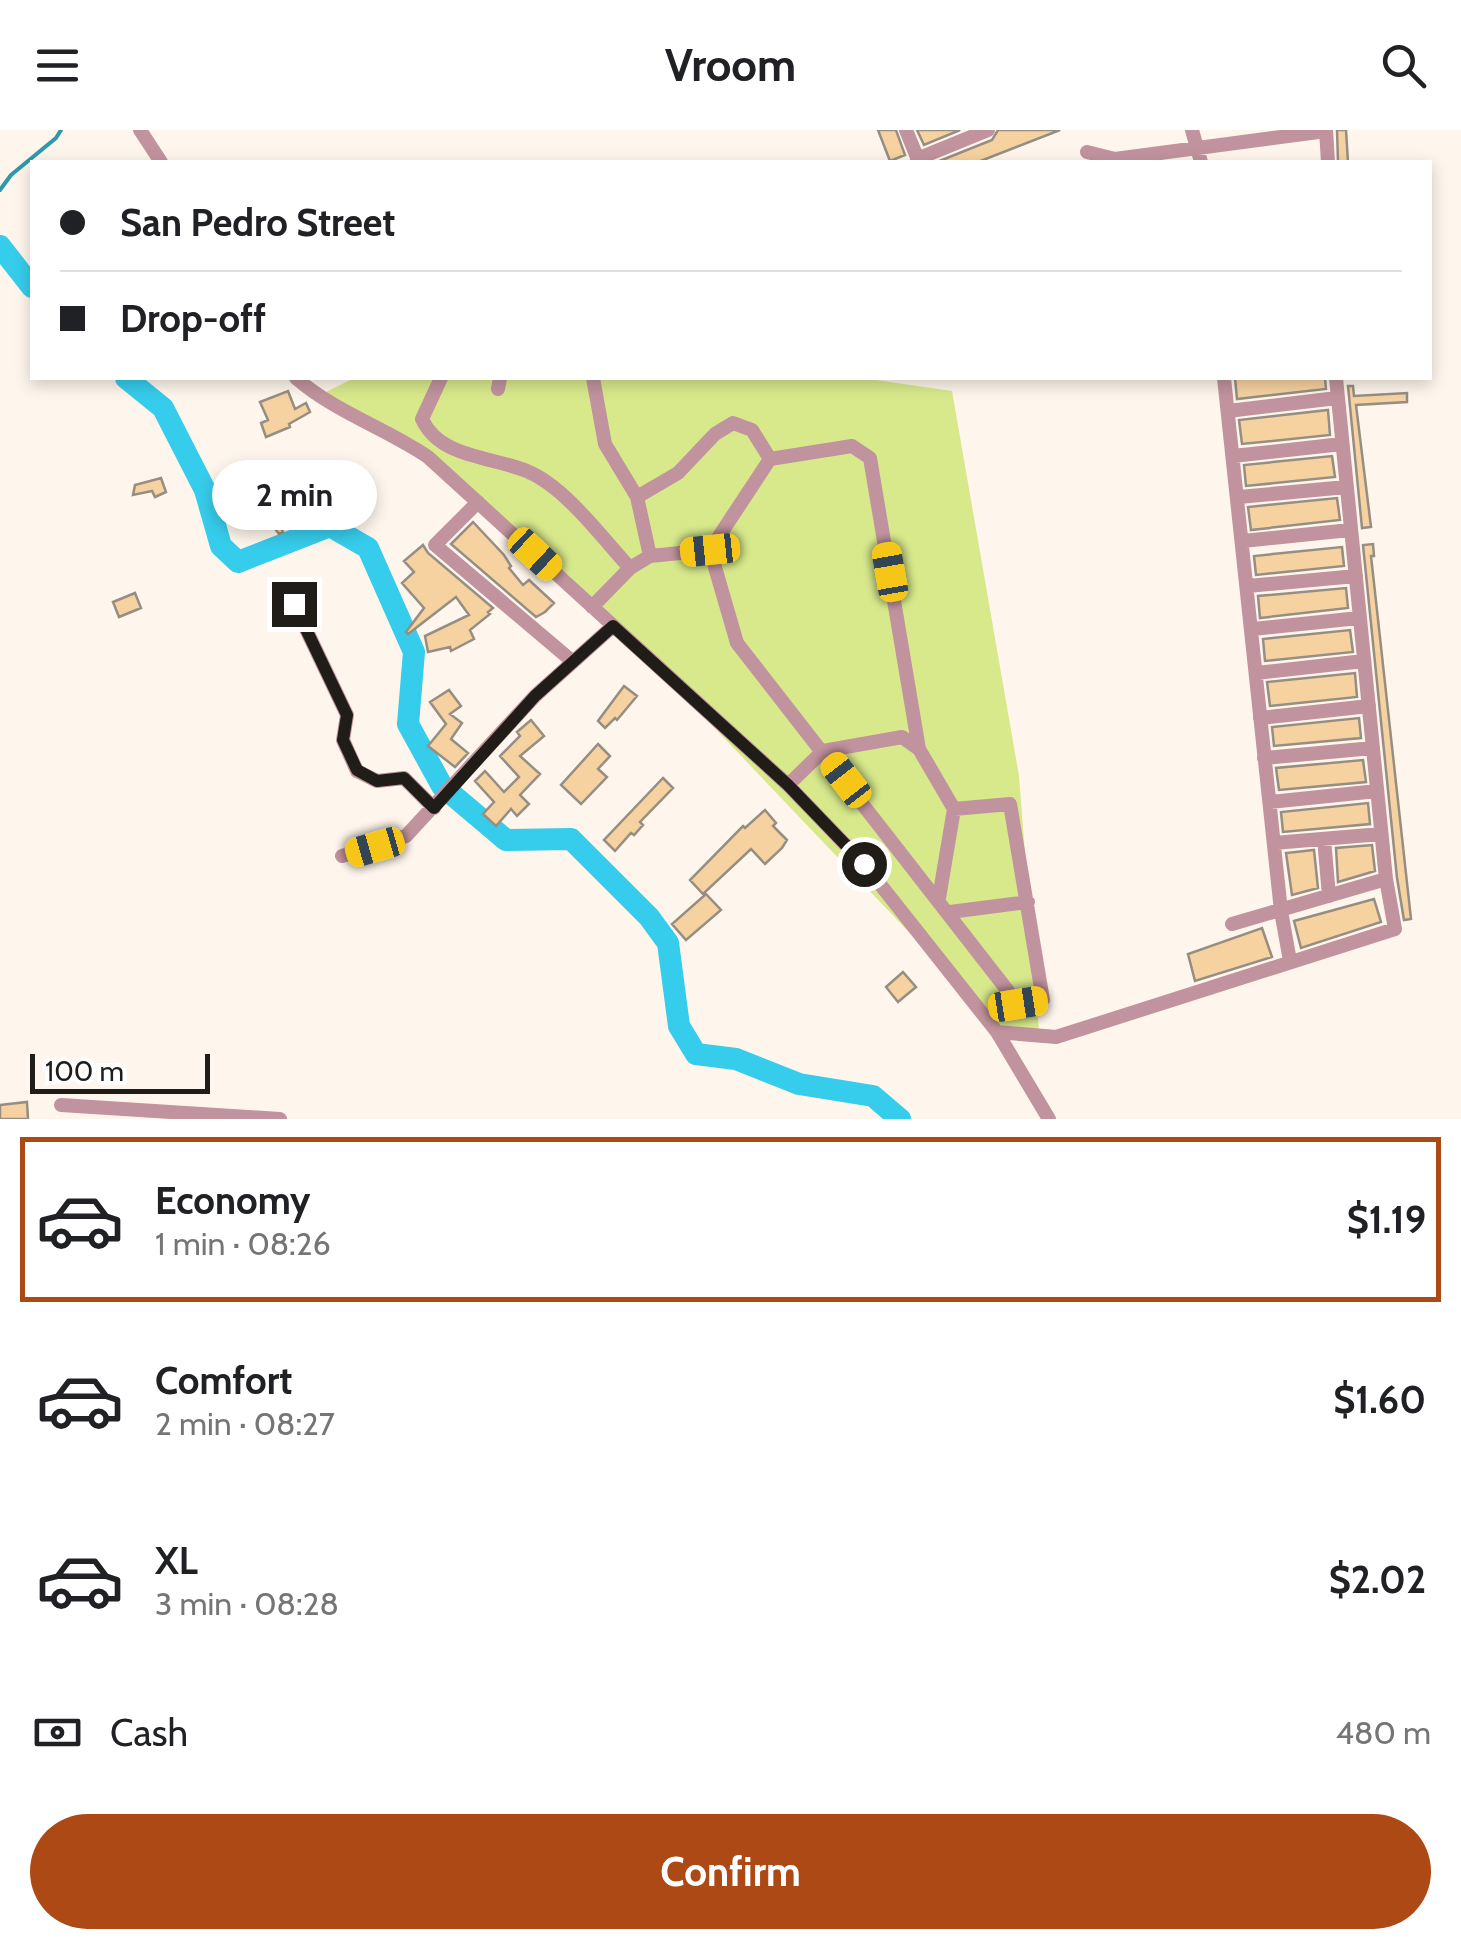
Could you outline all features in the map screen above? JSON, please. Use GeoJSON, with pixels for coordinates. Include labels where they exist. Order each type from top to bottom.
{"type":"FeatureCollection","features":[{"type":"Feature","properties":{"kind":"street"},"geometry":{"type":"LineString","coordinates":[[140,130],[159,160]]}},
{"type":"Feature","properties":{"kind":"street"},"geometry":{"type":"LineString","coordinates":[[906,130],[918,160],[956,136],[988,130]]}},
{"type":"Feature","properties":{"kind":"street"},"geometry":{"type":"LineString","coordinates":[[1192,130],[1199,156]]}},
{"type":"Feature","properties":{"kind":"street"},"geometry":{"type":"LineString","coordinates":[[1086,152],[1115,159],[1199,156],[1248,135],[1326,131],[1328,160]]}},
{"type":"Feature","properties":{"kind":"street"},"geometry":{"type":"LineString","coordinates":[[298,380],[318,398],[428,457],[788,785],[864,864],[997,1032],[1050,1119]]}},
{"type":"Feature","properties":{"kind":"street"},"geometry":{"type":"LineString","coordinates":[[440,380],[422,419],[429,435],[461,452],[530,472],[543,480],[630,568]]}},
{"type":"Feature","properties":{"kind":"street"},"geometry":{"type":"LineString","coordinates":[[593,380],[606,444],[637,497],[650,556]]}},
{"type":"Feature","properties":{"kind":"street"},"geometry":{"type":"LineString","coordinates":[[1224,380],[1281,910],[1290,961]]}},
{"type":"Feature","properties":{"kind":"street"},"geometry":{"type":"LineString","coordinates":[[997,1032],[1056,1037],[1395,928],[1381,834],[1336,380]]}},
{"type":"Feature","properties":{"kind":"street"},"geometry":{"type":"LineString","coordinates":[[1228,411],[1337,398]]}},
{"type":"Feature","properties":{"kind":"street"},"geometry":{"type":"LineString","coordinates":[[637,497],[678,473],[716,434],[733,423],[752,430],[770,459]]}},
{"type":"Feature","properties":{"kind":"street"},"geometry":{"type":"LineString","coordinates":[[1233,456],[1342,444]]}},
{"type":"Feature","properties":{"kind":"street"},"geometry":{"type":"LineString","coordinates":[[919,749],[870,458],[852,446],[770,459],[710,550],[736,644],[950,912],[1018,1004],[1043,1000],[1010,804],[954,809]]}},
{"type":"Feature","properties":{"kind":"street"},"geometry":{"type":"LineString","coordinates":[[1238,497],[1346,486]]}},
{"type":"Feature","properties":{"kind":"street"},"geometry":{"type":"LineString","coordinates":[[478,502],[435,546],[572,661]]}},
{"type":"Feature","properties":{"kind":"street"},"geometry":{"type":"LineString","coordinates":[[1243,541],[1350,530]]}},
{"type":"Feature","properties":{"kind":"street"},"geometry":{"type":"LineString","coordinates":[[592,607],[630,568],[650,556],[710,550]]}},
{"type":"Feature","properties":{"kind":"street"},"geometry":{"type":"LineString","coordinates":[[1248,586],[1356,576]]}},
{"type":"Feature","properties":{"kind":"street"},"geometry":{"type":"LineString","coordinates":[[294,604],[347,715],[343,740],[357,770],[377,781],[404,778],[434,808]]}},
{"type":"Feature","properties":{"kind":"street"},"geometry":{"type":"LineString","coordinates":[[1253,629],[1359,618]]}},
{"type":"Feature","properties":{"kind":"street"},"geometry":{"type":"LineString","coordinates":[[342,856],[406,836],[535,696],[613,626]]}},
{"type":"Feature","properties":{"kind":"street"},"geometry":{"type":"LineString","coordinates":[[1256,673],[1364,661]]}},
{"type":"Feature","properties":{"kind":"street"},"geometry":{"type":"LineString","coordinates":[[1260,718],[1368,706]]}},
{"type":"Feature","properties":{"kind":"street"},"geometry":{"type":"LineString","coordinates":[[788,785],[823,751],[902,736],[916,725]]}},
{"type":"Feature","properties":{"kind":"street"},"geometry":{"type":"LineString","coordinates":[[902,736],[919,749],[954,809],[939,898]]}},
{"type":"Feature","properties":{"kind":"street"},"geometry":{"type":"LineString","coordinates":[[1264,758],[1372,748]]}},
{"type":"Feature","properties":{"kind":"street"},"geometry":{"type":"LineString","coordinates":[[1270,802],[1378,792]]}},
{"type":"Feature","properties":{"kind":"street"},"geometry":{"type":"LineString","coordinates":[[1274,843],[1381,834]]}},
{"type":"Feature","properties":{"kind":"street"},"geometry":{"type":"LineString","coordinates":[[1324,839],[1329,896]]}},
{"type":"Feature","properties":{"kind":"street"},"geometry":{"type":"LineString","coordinates":[[1232,924],[1386,878]]}},
{"type":"Feature","properties":{"kind":"street"},"geometry":{"type":"LineString","coordinates":[[950,912],[1028,902]]}},
{"type":"Feature","properties":{"kind":"street"},"geometry":{"type":"LineString","coordinates":[[61,1105],[175,1116],[280,1119]]}},
{"type":"Feature","properties":{"kind":"green space"},"geometry":{"type":"Polygon","coordinates":[[[350,380],[876,380],[952,391],[1019,776],[1039,1032],[1004,1032],[624,633],[428,452],[324,393],[350,380]]]}},
{"type":"Feature","properties":{"kind":"building"},"geometry":{"type":"Polygon","coordinates":[[[878,130],[896,130],[905,155],[890,160],[878,130]]]}},
{"type":"Feature","properties":{"kind":"building"},"geometry":{"type":"Polygon","coordinates":[[[917,130],[960,130],[924,145],[917,130]]]}},
{"type":"Feature","properties":{"kind":"building"},"geometry":{"type":"Polygon","coordinates":[[[998,130],[1060,130],[983,160],[942,160],[992,140],[998,130]]]}},
{"type":"Feature","properties":{"kind":"building"},"geometry":{"type":"Polygon","coordinates":[[[1337,130],[1346,130],[1348,160],[1338,160],[1337,130]]]}},
{"type":"Feature","properties":{"kind":"building"},"geometry":{"type":"Polygon","coordinates":[[[1235,380],[1325,380],[1326,389],[1237,399],[1235,380]]]}},
{"type":"Feature","properties":{"kind":"building"},"geometry":{"type":"Polygon","coordinates":[[[1348,386],[1353,386],[1354,396],[1407,393],[1407,402],[1356,405],[1371,527],[1362,528],[1348,386]]]}},
{"type":"Feature","properties":{"kind":"building"},"geometry":{"type":"Polygon","coordinates":[[[288,391],[295,409],[306,403],[310,412],[290,427],[266,437],[261,423],[268,420],[260,402],[288,391]]]}},
{"type":"Feature","properties":{"kind":"building"},"geometry":{"type":"Polygon","coordinates":[[[1328,410],[1330,435],[1242,444],[1239,420],[1328,410]]]}},
{"type":"Feature","properties":{"kind":"building"},"geometry":{"type":"Polygon","coordinates":[[[1332,456],[1335,477],[1246,486],[1244,465],[1332,456]]]}},
{"type":"Feature","properties":{"kind":"building"},"geometry":{"type":"Polygon","coordinates":[[[306,466],[335,489],[322,506],[292,484],[306,466]]]}},
{"type":"Feature","properties":{"kind":"building"},"geometry":{"type":"Polygon","coordinates":[[[244,474],[256,494],[262,491],[271,508],[274,506],[280,513],[275,517],[283,532],[279,534],[262,512],[252,517],[232,481],[244,474]]]}},
{"type":"Feature","properties":{"kind":"building"},"geometry":{"type":"Polygon","coordinates":[[[161,478],[166,492],[155,497],[152,491],[133,495],[135,485],[161,478]]]}},
{"type":"Feature","properties":{"kind":"building"},"geometry":{"type":"Polygon","coordinates":[[[1337,498],[1340,520],[1251,530],[1248,507],[1337,498]]]}},
{"type":"Feature","properties":{"kind":"building"},"geometry":{"type":"Polygon","coordinates":[[[473,522],[504,555],[523,585],[529,580],[554,603],[545,612],[536,617],[451,544],[473,522]]]}},
{"type":"Feature","properties":{"kind":"building"},"geometry":{"type":"Polygon","coordinates":[[[1373,544],[1371,556],[1411,919],[1404,920],[1363,545],[1373,544]]]}},
{"type":"Feature","properties":{"kind":"building"},"geometry":{"type":"Polygon","coordinates":[[[423,545],[493,608],[470,630],[474,639],[451,651],[450,647],[428,652],[425,636],[469,615],[456,597],[406,632],[424,608],[402,583],[414,572],[404,561],[423,545]]]}},
{"type":"Feature","properties":{"kind":"building"},"geometry":{"type":"Polygon","coordinates":[[[1342,547],[1344,566],[1256,575],[1254,556],[1342,547]]]}},
{"type":"Feature","properties":{"kind":"building"},"geometry":{"type":"Polygon","coordinates":[[[1346,588],[1348,608],[1260,618],[1258,596],[1346,588]]]}},
{"type":"Feature","properties":{"kind":"building"},"geometry":{"type":"Polygon","coordinates":[[[135,593],[141,608],[119,617],[113,602],[135,593]]]}},
{"type":"Feature","properties":{"kind":"building"},"geometry":{"type":"Polygon","coordinates":[[[1350,630],[1353,652],[1265,661],[1263,639],[1350,630]]]}},
{"type":"Feature","properties":{"kind":"building"},"geometry":{"type":"Polygon","coordinates":[[[1355,673],[1357,697],[1270,706],[1267,682],[1355,673]]]}},
{"type":"Feature","properties":{"kind":"building"},"geometry":{"type":"Polygon","coordinates":[[[624,686],[637,696],[605,728],[598,721],[624,686]]]}},
{"type":"Feature","properties":{"kind":"building"},"geometry":{"type":"Polygon","coordinates":[[[449,690],[461,706],[450,714],[462,723],[451,739],[468,753],[455,767],[428,746],[446,724],[430,702],[449,690]]]}},
{"type":"Feature","properties":{"kind":"building"},"geometry":{"type":"Polygon","coordinates":[[[1359,718],[1361,738],[1274,746],[1272,727],[1359,718]]]}},
{"type":"Feature","properties":{"kind":"building"},"geometry":{"type":"Polygon","coordinates":[[[531,720],[544,736],[520,756],[540,774],[520,795],[529,804],[517,816],[511,809],[496,826],[483,814],[494,802],[475,781],[485,771],[504,792],[519,777],[500,756],[531,720]]]}},
{"type":"Feature","properties":{"kind":"building"},"geometry":{"type":"Polygon","coordinates":[[[598,744],[610,756],[598,769],[607,777],[581,804],[561,785],[598,744]]]}},
{"type":"Feature","properties":{"kind":"building"},"geometry":{"type":"Polygon","coordinates":[[[1363,760],[1366,782],[1279,790],[1276,768],[1363,760]]]}},
{"type":"Feature","properties":{"kind":"building"},"geometry":{"type":"Polygon","coordinates":[[[663,778],[673,788],[640,822],[643,825],[634,835],[631,833],[615,851],[604,840],[663,778]]]}},
{"type":"Feature","properties":{"kind":"building"},"geometry":{"type":"Polygon","coordinates":[[[1368,803],[1370,824],[1283,832],[1281,812],[1368,803]]]}},
{"type":"Feature","properties":{"kind":"building"},"geometry":{"type":"Polygon","coordinates":[[[765,810],[776,823],[773,826],[787,840],[782,848],[765,864],[751,849],[703,894],[690,880],[743,826],[765,810]]]}},
{"type":"Feature","properties":{"kind":"building"},"geometry":{"type":"Polygon","coordinates":[[[1372,845],[1375,871],[1338,882],[1336,848],[1372,845]]]}},
{"type":"Feature","properties":{"kind":"building"},"geometry":{"type":"Polygon","coordinates":[[[1314,850],[1318,888],[1292,895],[1286,853],[1314,850]]]}},
{"type":"Feature","properties":{"kind":"building"},"geometry":{"type":"Polygon","coordinates":[[[706,894],[721,910],[686,940],[672,924],[706,894]]]}},
{"type":"Feature","properties":{"kind":"building"},"geometry":{"type":"Polygon","coordinates":[[[1374,899],[1381,922],[1301,948],[1294,921],[1374,899]]]}},
{"type":"Feature","properties":{"kind":"building"},"geometry":{"type":"Polygon","coordinates":[[[1262,928],[1272,957],[1195,981],[1188,954],[1262,928]]]}},
{"type":"Feature","properties":{"kind":"building"},"geometry":{"type":"Polygon","coordinates":[[[903,972],[916,987],[898,1002],[886,987],[903,972]]]}},
{"type":"Feature","properties":{"kind":"building"},"geometry":{"type":"Polygon","coordinates":[[[27,1102],[28,1119],[0,1119],[0,1105],[27,1102]]]}},
{"type":"Feature","properties":{"kind":"waterway"},"geometry":{"type":"LineString","coordinates":[[0,190],[61,130]]}},
{"type":"Feature","properties":{"kind":"waterway"},"geometry":{"type":"LineString","coordinates":[[0,246],[30,284]]}},
{"type":"Feature","properties":{"kind":"waterway"},"geometry":{"type":"LineString","coordinates":[[128,380],[163,408],[205,490],[221,546],[238,562],[330,526],[368,548],[414,652],[408,724],[442,786],[506,840],[571,839],[649,917],[668,943],[679,1026],[696,1054],[736,1059],[799,1084],[873,1096],[900,1119]]}},
{"type":"Feature","properties":{"kind":"route"},"geometry":{"type":"LineString","coordinates":[[294,604],[347,715],[343,740],[357,770],[377,781],[404,778],[434,808],[535,696],[613,626],[788,785],[864,864]]}}]}
